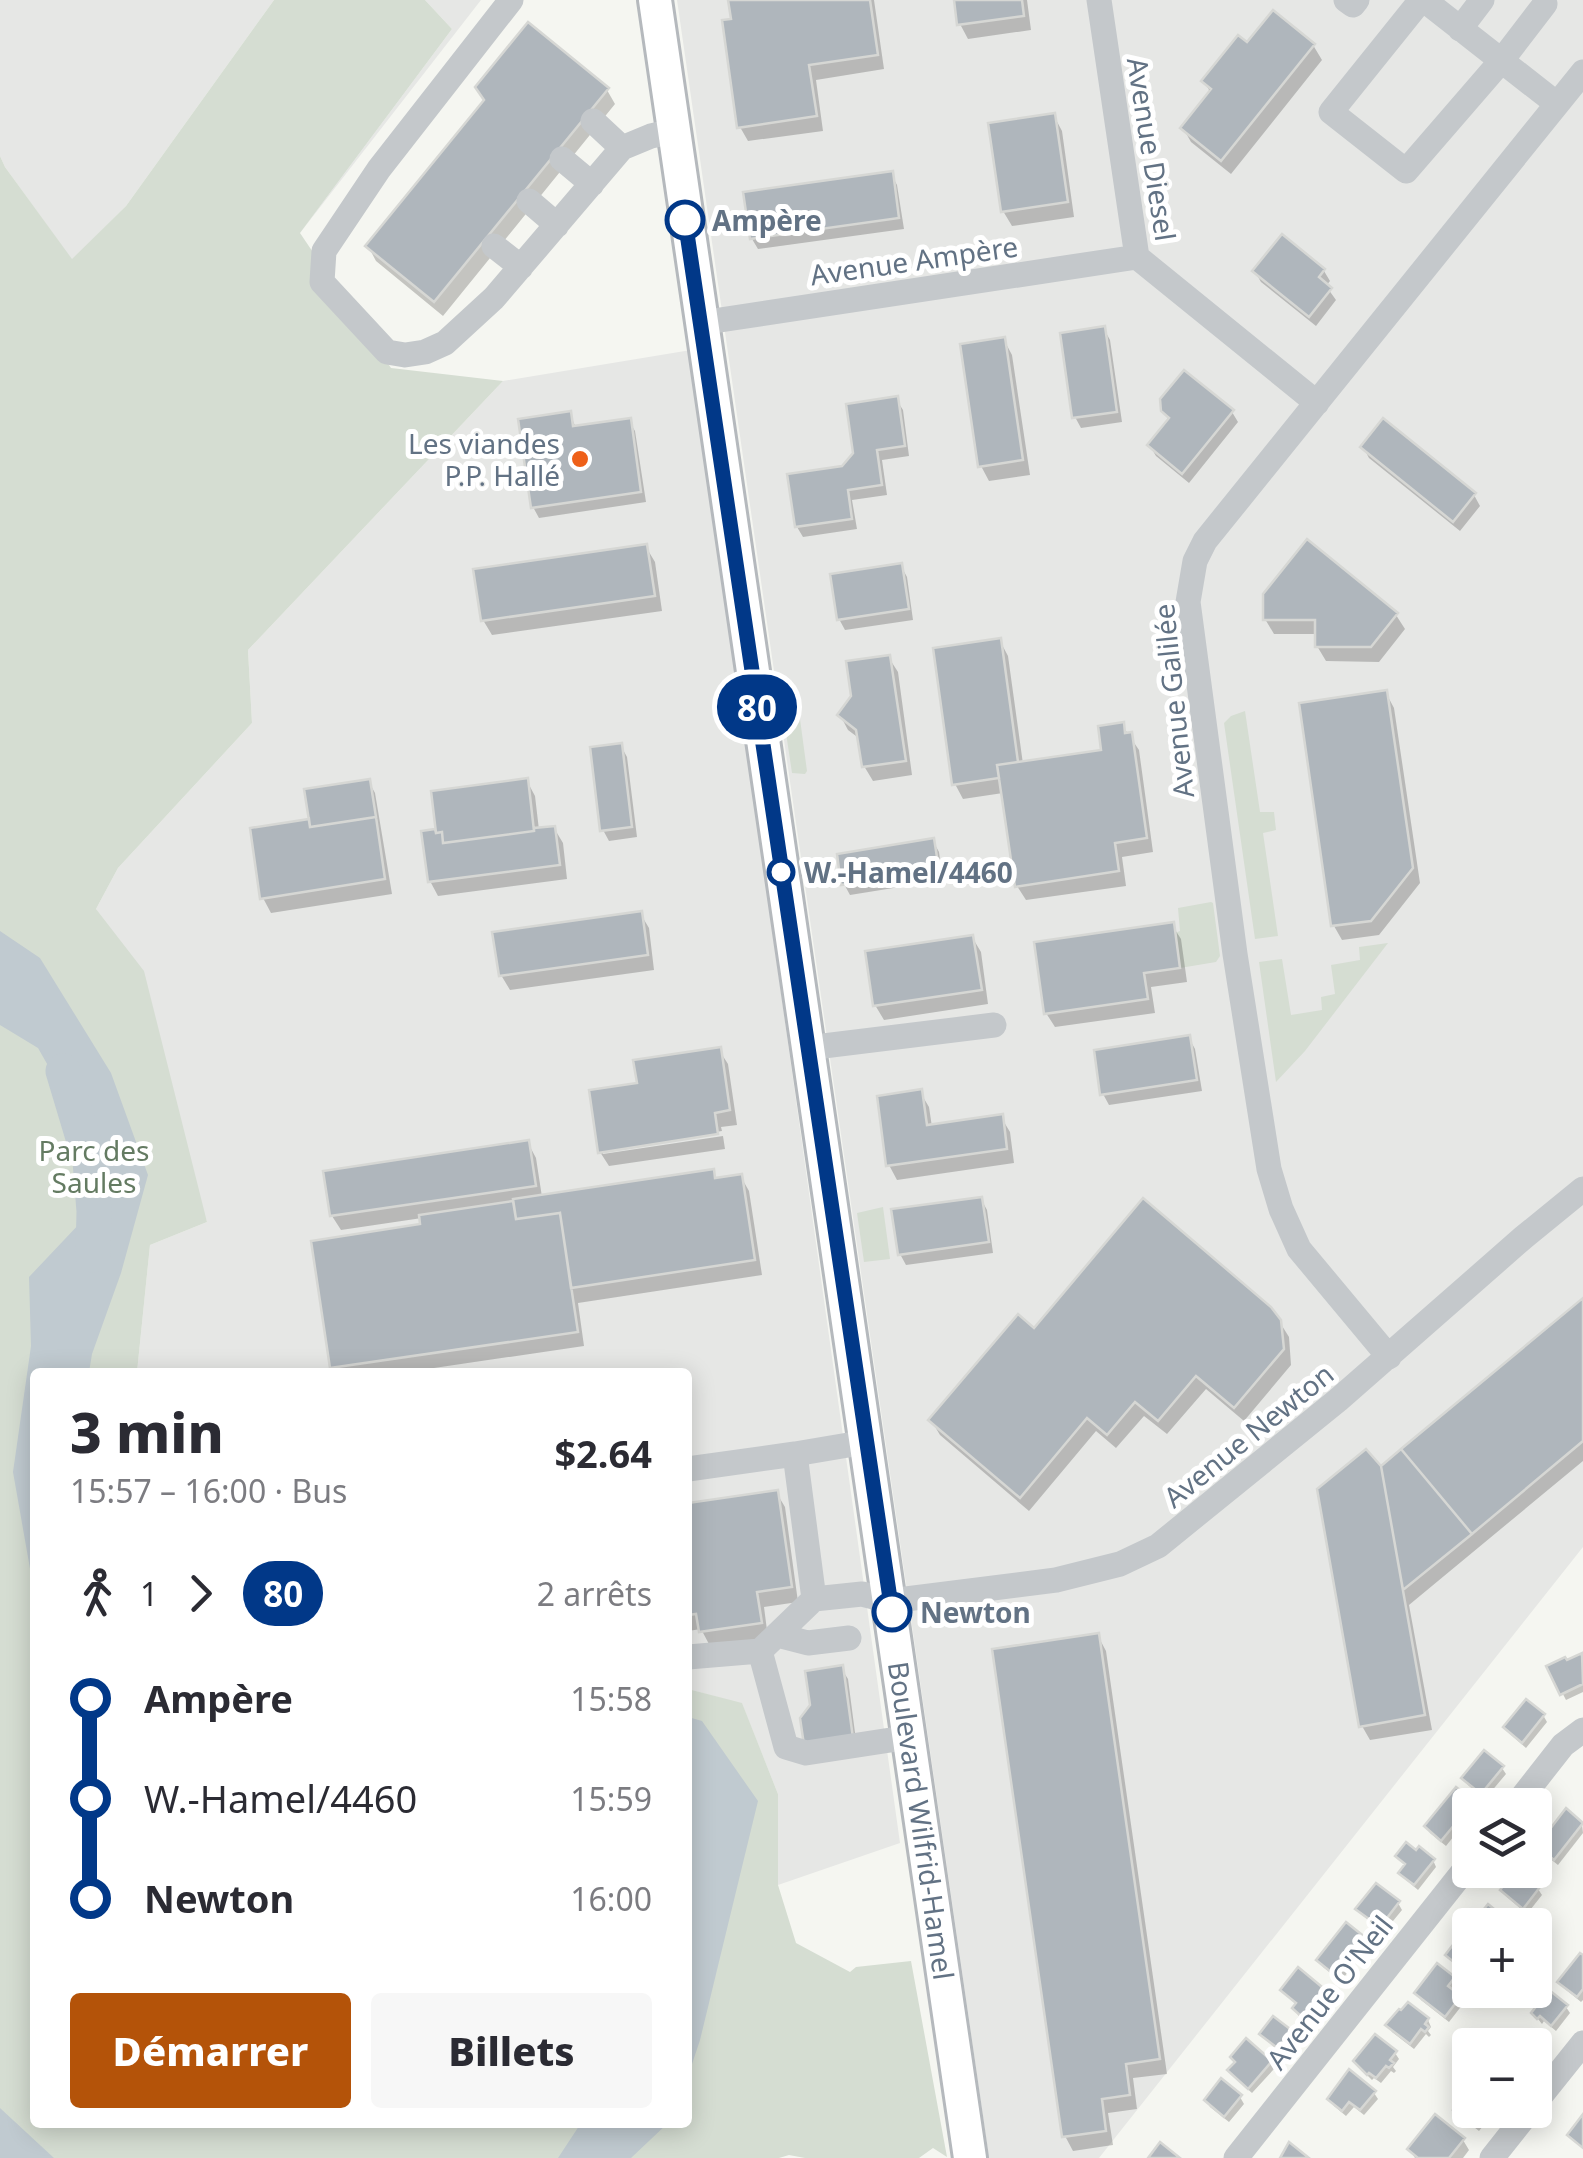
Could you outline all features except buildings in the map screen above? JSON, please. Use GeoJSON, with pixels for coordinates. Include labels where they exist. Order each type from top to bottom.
{"type":"FeatureCollection","features":[{"type":"Feature","properties":{"kind":"main road","name":"Boulevard Wilfrid-Hamel"},"geometry":{"type":"LineString","coordinates":[[654,0],[910,1736],[968,2157]]}},
{"type":"Feature","properties":{"kind":"street"},"geometry":{"type":"LineString","coordinates":[[511,0],[379,170],[324,251],[322,282],[387,352],[406,355],[445,343],[494,298],[622,148],[673,130]]}},
{"type":"Feature","properties":{"kind":"street","name":"Avenue Diesel"},"geometry":{"type":"LineString","coordinates":[[1099,0],[1137,258],[1318,403]]}},
{"type":"Feature","properties":{"kind":"street"},"geometry":{"type":"LineString","coordinates":[[1346,0],[1353,6],[1357,0]]}},
{"type":"Feature","properties":{"kind":"street"},"geometry":{"type":"LineString","coordinates":[[1544,4],[1502,60],[1406,171],[1331,112],[1422,0],[1502,60],[1557,104]]}},
{"type":"Feature","properties":{"kind":"street"},"geometry":{"type":"LineString","coordinates":[[1460,29],[1482,0]]}},
{"type":"Feature","properties":{"kind":"street","name":"Avenue Galilée"},"geometry":{"type":"LineString","coordinates":[[1390,1357],[1299,1249],[1281,1210],[1269,1169],[1235,954],[1188,602],[1196,561],[1205,541],[1583,72]]}},
{"type":"Feature","properties":{"kind":"street"},"geometry":{"type":"LineString","coordinates":[[592,122],[622,148]]}},
{"type":"Feature","properties":{"kind":"street"},"geometry":{"type":"LineString","coordinates":[[562,159],[592,184]]}},
{"type":"Feature","properties":{"kind":"street"},"geometry":{"type":"LineString","coordinates":[[529,201],[557,225]]}},
{"type":"Feature","properties":{"kind":"street"},"geometry":{"type":"LineString","coordinates":[[494,246],[521,267]]}},
{"type":"Feature","properties":{"kind":"street","name":"Avenue Ampère"},"geometry":{"type":"LineString","coordinates":[[700,323],[1137,258]]}},
{"type":"Feature","properties":{"kind":"street"},"geometry":{"type":"LineString","coordinates":[[807,1048],[994,1025]]}},
{"type":"Feature","properties":{"kind":"street","name":"Avenue Newton"},"geometry":{"type":"LineString","coordinates":[[814,1600],[862,1594],[890,1602],[1056,1580],[1120,1564],[1158,1546],[1390,1357],[1583,1189]]}},
{"type":"Feature","properties":{"kind":"street"},"geometry":{"type":"LineString","coordinates":[[692,1468],[866,1442]]}},
{"type":"Feature","properties":{"kind":"street"},"geometry":{"type":"LineString","coordinates":[[769,1643],[814,1600],[795,1454]]}},
{"type":"Feature","properties":{"kind":"street"},"geometry":{"type":"LineString","coordinates":[[692,1656],[769,1643],[849,1638]]}},
{"type":"Feature","properties":{"kind":"street"},"geometry":{"type":"LineString","coordinates":[[769,1643],[786,1747],[806,1753],[910,1736]]}},
{"type":"Feature","properties":{"kind":"street"},"geometry":{"type":"LineString","coordinates":[[1530,1788],[1564,1745],[1583,1730]]}},
{"type":"Feature","properties":{"kind":"street","name":"Avenue O'Neil"},"geometry":{"type":"LineString","coordinates":[[1236,2158],[1452,1885]]}},
{"type":"Feature","properties":{"kind":"street"},"geometry":{"type":"LineString","coordinates":[[1552,2081],[1583,2042]]}},
{"type":"Feature","properties":{"kind":"street"},"geometry":{"type":"LineString","coordinates":[[1492,2158],[1516,2128]]}},
{"type":"Feature","properties":{"kind":"shaded area"},"geometry":{"type":"Polygon","coordinates":[[[0,0],[274,0],[126,206],[72,260],[0,156],[0,0]]]}},
{"type":"Feature","properties":{"kind":"shaded area"},"geometry":{"type":"Polygon","coordinates":[[[425,0],[481,0],[300,233],[452,29],[425,0]]]}},
{"type":"Feature","properties":{"kind":"shaded area"},"geometry":{"type":"Polygon","coordinates":[[[677,0],[1583,0],[1583,1547],[1099,2158],[989,2158],[677,0]]]}},
{"type":"Feature","properties":{"kind":"shaded area"},"geometry":{"type":"Polygon","coordinates":[[[691,350],[900,1843],[778,1885],[778,1794],[742,1704],[692,1690],[692,1368],[137,1368],[150,1245],[207,1222],[96,909],[118,868],[252,723],[248,650],[503,381],[691,350]]]}},
{"type":"Feature","properties":{"kind":"shaded area"},"geometry":{"type":"Polygon","coordinates":[[[0,931],[40,958],[111,1073],[148,1175],[90,1368],[30,1368],[30,1569],[13,1472],[31,1346],[29,1277],[99,1203],[83,1127],[38,1048],[0,1025],[0,931]]]}},
{"type":"Feature","properties":{"kind":"shaded area"},"geometry":{"type":"Polygon","coordinates":[[[692,1718],[702,1721],[758,1801],[692,2064],[692,1718]]]}},
{"type":"Feature","properties":{"kind":"shaded area"},"geometry":{"type":"Polygon","coordinates":[[[0,2108],[54,2158],[0,2158],[0,2108]]]}},
{"type":"Feature","properties":{"kind":"shaded area"},"geometry":{"type":"Polygon","coordinates":[[[577,2128],[663,2128],[631,2158],[558,2158],[577,2128]]]}},
{"type":"Feature","properties":{"kind":"green space","name":"Parc des Saules"},"geometry":{"type":"Polygon","coordinates":[[[274,0],[425,0],[452,29],[300,233],[391,368],[503,381],[248,650],[252,723],[118,868],[96,909],[144,971],[207,1222],[150,1245],[137,1368],[30,1368],[30,2128],[692,2128],[692,1690],[742,1703],[778,1794],[778,1885],[796,1943],[850,1972],[856,1967],[911,1961],[947,2157],[933,2148],[919,2158],[0,2158],[0,156],[72,259],[126,206],[274,0]]]}},
{"type":"Feature","properties":{"kind":"green space"},"geometry":{"type":"Polygon","coordinates":[[[787,699],[798,704],[805,774],[792,773],[782,706],[787,699]]]}},
{"type":"Feature","properties":{"kind":"green space"},"geometry":{"type":"Polygon","coordinates":[[[1245,711],[1260,812],[1274,812],[1276,830],[1263,833],[1278,936],[1255,939],[1224,723],[1245,711]]]}},
{"type":"Feature","properties":{"kind":"green space"},"geometry":{"type":"Polygon","coordinates":[[[1211,902],[1220,956],[1216,962],[1180,968],[1175,933],[1180,931],[1178,908],[1211,902]]]}},
{"type":"Feature","properties":{"kind":"green space"},"geometry":{"type":"Polygon","coordinates":[[[1388,943],[1305,1051],[1276,1082],[1259,962],[1282,959],[1291,1015],[1322,1010],[1321,997],[1335,994],[1331,965],[1360,960],[1359,947],[1388,943]]]}},
{"type":"Feature","properties":{"kind":"green space"},"geometry":{"type":"Polygon","coordinates":[[[883,1207],[890,1259],[864,1262],[857,1213],[883,1207]]]}},
{"type":"Feature","properties":{"kind":"waterway"},"geometry":{"type":"LineString","coordinates":[[63,1071],[90,1161],[93,1255]]}},
{"type":"Feature","properties":{"kind":"bus line","name":"80"},"geometry":{"type":"LineString","coordinates":[[685,220],[892,1612]]}},
{"type":"Feature","properties":{"kind":"place","name":"Ampère"},"geometry":{"type":"Point","coordinates":[685,220]}},
{"type":"Feature","properties":{"kind":"place","name":"Les viandes P.P. Hallé"},"geometry":{"type":"Point","coordinates":[580,459]}},
{"type":"Feature","properties":{"kind":"place","name":"W.-Hamel/4460"},"geometry":{"type":"Point","coordinates":[781,872]}},
{"type":"Feature","properties":{"kind":"place","name":"Newton"},"geometry":{"type":"Point","coordinates":[892,1612]}}]}
